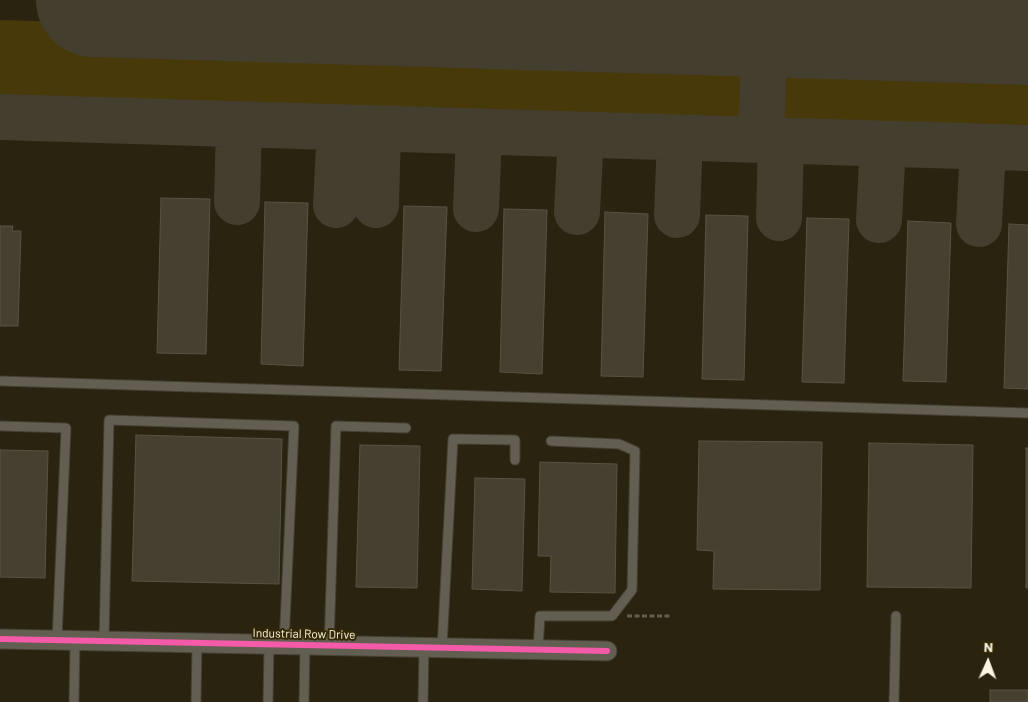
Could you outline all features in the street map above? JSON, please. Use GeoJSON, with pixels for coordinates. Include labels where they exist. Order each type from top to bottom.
{"type":"FeatureCollection","features":[{"type":"Feature","properties":{"kind":"street","name":"Industrial Row Drive"},"geometry":{"type":"LineString","coordinates":[[0,639],[607,651]]}},
{"type":"Feature","properties":{"kind":"lane"},"geometry":{"type":"LineString","coordinates":[[0,381],[1028,413]]}},
{"type":"Feature","properties":{"kind":"lane"},"geometry":{"type":"LineString","coordinates":[[104,641],[109,420],[294,426],[276,645],[268,702]]}},
{"type":"Feature","properties":{"kind":"lane"},"geometry":{"type":"LineString","coordinates":[[0,426],[66,428],[66,640],[74,702]]}},
{"type":"Feature","properties":{"kind":"lane"},"geometry":{"type":"LineString","coordinates":[[329,646],[336,426],[406,428]]}},
{"type":"Feature","properties":{"kind":"lane"},"geometry":{"type":"LineString","coordinates":[[424,702],[433,648],[453,438],[515,440],[515,460]]}},
{"type":"Feature","properties":{"kind":"lane"},"geometry":{"type":"LineString","coordinates":[[538,650],[540,616],[612,616],[632,590],[635,451],[619,444],[551,441]]}},
{"type":"Feature","properties":{"kind":"lane"},"geometry":{"type":"LineString","coordinates":[[894,702],[896,616]]}},
{"type":"Feature","properties":{"kind":"lane"},"geometry":{"type":"LineString","coordinates":[[196,702],[197,643]]}},
{"type":"Feature","properties":{"kind":"lane"},"geometry":{"type":"LineString","coordinates":[[304,702],[305,645]]}},
{"type":"Feature","properties":{"kind":"path"},"geometry":{"type":"LineString","coordinates":[[612,616],[671,616]]}},
{"type":"Feature","properties":{"kind":"shaded area"},"geometry":{"type":"Polygon","coordinates":[[[0,20],[748,43],[753,86],[745,123],[705,128],[0,107],[0,20]]]}},
{"type":"Feature","properties":{"kind":"shaded area"},"geometry":{"type":"Polygon","coordinates":[[[780,43],[1028,51],[1028,138],[821,132],[779,123],[773,80],[780,43]]]}},
{"type":"Feature","properties":{"kind":"building"},"geometry":{"type":"Polygon","coordinates":[[[161,198],[210,199],[206,354],[157,353],[161,198]]]}},
{"type":"Feature","properties":{"kind":"building"},"geometry":{"type":"Polygon","coordinates":[[[265,202],[308,203],[303,366],[261,364],[265,202]]]}},
{"type":"Feature","properties":{"kind":"building"},"geometry":{"type":"Polygon","coordinates":[[[404,206],[447,207],[441,371],[399,370],[404,206]]]}},
{"type":"Feature","properties":{"kind":"building"},"geometry":{"type":"Polygon","coordinates":[[[504,209],[547,210],[542,374],[500,372],[504,209]]]}},
{"type":"Feature","properties":{"kind":"building"},"geometry":{"type":"Polygon","coordinates":[[[605,212],[648,214],[643,377],[601,376],[605,212]]]}},
{"type":"Feature","properties":{"kind":"building"},"geometry":{"type":"Polygon","coordinates":[[[706,215],[748,216],[744,380],[702,379],[706,215]]]}},
{"type":"Feature","properties":{"kind":"building"},"geometry":{"type":"Polygon","coordinates":[[[807,218],[849,219],[844,383],[802,382],[807,218]]]}},
{"type":"Feature","properties":{"kind":"building"},"geometry":{"type":"Polygon","coordinates":[[[908,221],[951,223],[946,382],[903,381],[908,221]]]}},
{"type":"Feature","properties":{"kind":"building"},"geometry":{"type":"Polygon","coordinates":[[[1009,224],[1028,225],[1028,389],[1004,388],[1009,224]]]}},
{"type":"Feature","properties":{"kind":"building"},"geometry":{"type":"Polygon","coordinates":[[[0,226],[13,226],[12,231],[21,231],[18,326],[0,326],[0,226]]]}},
{"type":"Feature","properties":{"kind":"building"},"geometry":{"type":"Polygon","coordinates":[[[136,435],[282,439],[279,584],[132,581],[136,435]]]}},
{"type":"Feature","properties":{"kind":"building"},"geometry":{"type":"Polygon","coordinates":[[[699,441],[822,442],[820,590],[713,589],[714,551],[697,550],[699,441]]]}},
{"type":"Feature","properties":{"kind":"building"},"geometry":{"type":"Polygon","coordinates":[[[869,443],[973,445],[971,588],[867,587],[869,443]]]}},
{"type":"Feature","properties":{"kind":"building"},"geometry":{"type":"Polygon","coordinates":[[[360,445],[420,446],[417,588],[356,587],[360,445]]]}},
{"type":"Feature","properties":{"kind":"building"},"geometry":{"type":"Polygon","coordinates":[[[1026,448],[1028,448],[1028,588],[1026,588],[1026,448]]]}},
{"type":"Feature","properties":{"kind":"building"},"geometry":{"type":"Polygon","coordinates":[[[0,450],[48,451],[45,578],[0,577],[0,450]]]}},
{"type":"Feature","properties":{"kind":"building"},"geometry":{"type":"Polygon","coordinates":[[[540,462],[617,464],[615,593],[550,592],[551,556],[538,556],[540,462]]]}},
{"type":"Feature","properties":{"kind":"building"},"geometry":{"type":"Polygon","coordinates":[[[475,478],[525,479],[522,591],[472,589],[475,478]]]}},
{"type":"Feature","properties":{"kind":"building"},"geometry":{"type":"Polygon","coordinates":[[[990,690],[1028,690],[1028,702],[990,702],[990,690]]]}},
{"type":"Feature","properties":{"kind":"taxiway"},"geometry":{"type":"LineString","coordinates":[[761,140],[765,20]]}},
{"type":"Feature","properties":{"kind":"taxiway"},"geometry":{"type":"LineString","coordinates":[[0,117],[1028,148]]}},
{"type":"Feature","properties":{"kind":"taxiway"},"geometry":{"type":"LineString","coordinates":[[237,202],[239,124]]}},
{"type":"Feature","properties":{"kind":"taxiway"},"geometry":{"type":"LineString","coordinates":[[336,205],[340,127]]}},
{"type":"Feature","properties":{"kind":"taxiway"},"geometry":{"type":"LineString","coordinates":[[376,205],[378,129]]}},
{"type":"Feature","properties":{"kind":"taxiway"},"geometry":{"type":"LineString","coordinates":[[476,209],[479,132]]}},
{"type":"Feature","properties":{"kind":"taxiway"},"geometry":{"type":"LineString","coordinates":[[577,212],[581,135]]}},
{"type":"Feature","properties":{"kind":"taxiway"},"geometry":{"type":"LineString","coordinates":[[677,215],[680,138]]}},
{"type":"Feature","properties":{"kind":"taxiway"},"geometry":{"type":"LineString","coordinates":[[779,218],[781,141]]}},
{"type":"Feature","properties":{"kind":"taxiway"},"geometry":{"type":"LineString","coordinates":[[879,220],[883,144]]}},
{"type":"Feature","properties":{"kind":"taxiway"},"geometry":{"type":"LineString","coordinates":[[979,224],[983,147]]}},
{"type":"Feature","properties":{"kind":"runway"},"geometry":{"type":"LineString","coordinates":[[93,0],[1028,28]]}},
{"type":"Feature","properties":{"kind":"cycle path"},"geometry":{"type":"LineString","coordinates":[[0,639],[607,651]]}}]}
